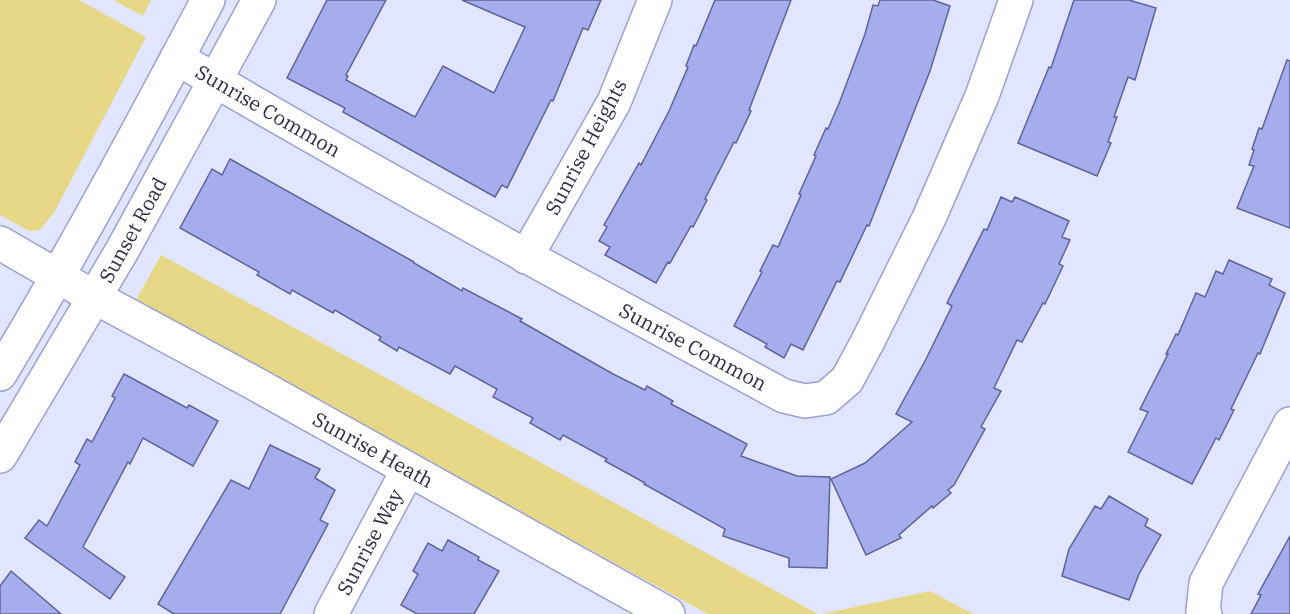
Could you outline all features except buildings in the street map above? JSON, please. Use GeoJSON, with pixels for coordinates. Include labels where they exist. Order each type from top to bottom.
{"type":"FeatureCollection","features":[{"type":"Feature","properties":{"kind":"street","name":"Sunset Road"},"geometry":{"type":"LineString","coordinates":[[0,456],[177,58],[208,0]]}},
{"type":"Feature","properties":{"kind":"street","name":"Sunset Road"},"geometry":{"type":"LineString","coordinates":[[0,374],[77,287],[216,81],[259,0]]}},
{"type":"Feature","properties":{"kind":"street","name":"Sunrise Heights"},"geometry":{"type":"LineString","coordinates":[[526,257],[614,102],[655,0]]}},
{"type":"Feature","properties":{"kind":"street","name":"Sunrise Common"},"geometry":{"type":"LineString","coordinates":[[177,58],[526,257],[784,396],[805,401],[826,398],[847,380],[868,341],[928,218],[982,96],[1016,0]]}},
{"type":"Feature","properties":{"kind":"street","name":"Sunrise Heath"},"geometry":{"type":"LineString","coordinates":[[0,243],[668,614]]}},
{"type":"Feature","properties":{"kind":"street"},"geometry":{"type":"LineString","coordinates":[[1205,614],[1206,583],[1290,424]]}},
{"type":"Feature","properties":{"kind":"street","name":"Sunrise Way"},"geometry":{"type":"LineString","coordinates":[[331,614],[408,470]]}},
{"type":"Feature","properties":{"kind":"shaded area"},"geometry":{"type":"Polygon","coordinates":[[[0,0],[79,0],[146,37],[55,211],[40,230],[29,231],[0,215],[0,0]]]}},
{"type":"Feature","properties":{"kind":"shaded area"},"geometry":{"type":"Polygon","coordinates":[[[113,0],[151,0],[143,16],[113,0]]]}},
{"type":"Feature","properties":{"kind":"shaded area"},"geometry":{"type":"Polygon","coordinates":[[[161,255],[818,614],[708,614],[263,372],[136,300],[161,255]]]}},
{"type":"Feature","properties":{"kind":"shaded area"},"geometry":{"type":"Polygon","coordinates":[[[930,591],[973,614],[822,614],[930,591]]]}}]}
